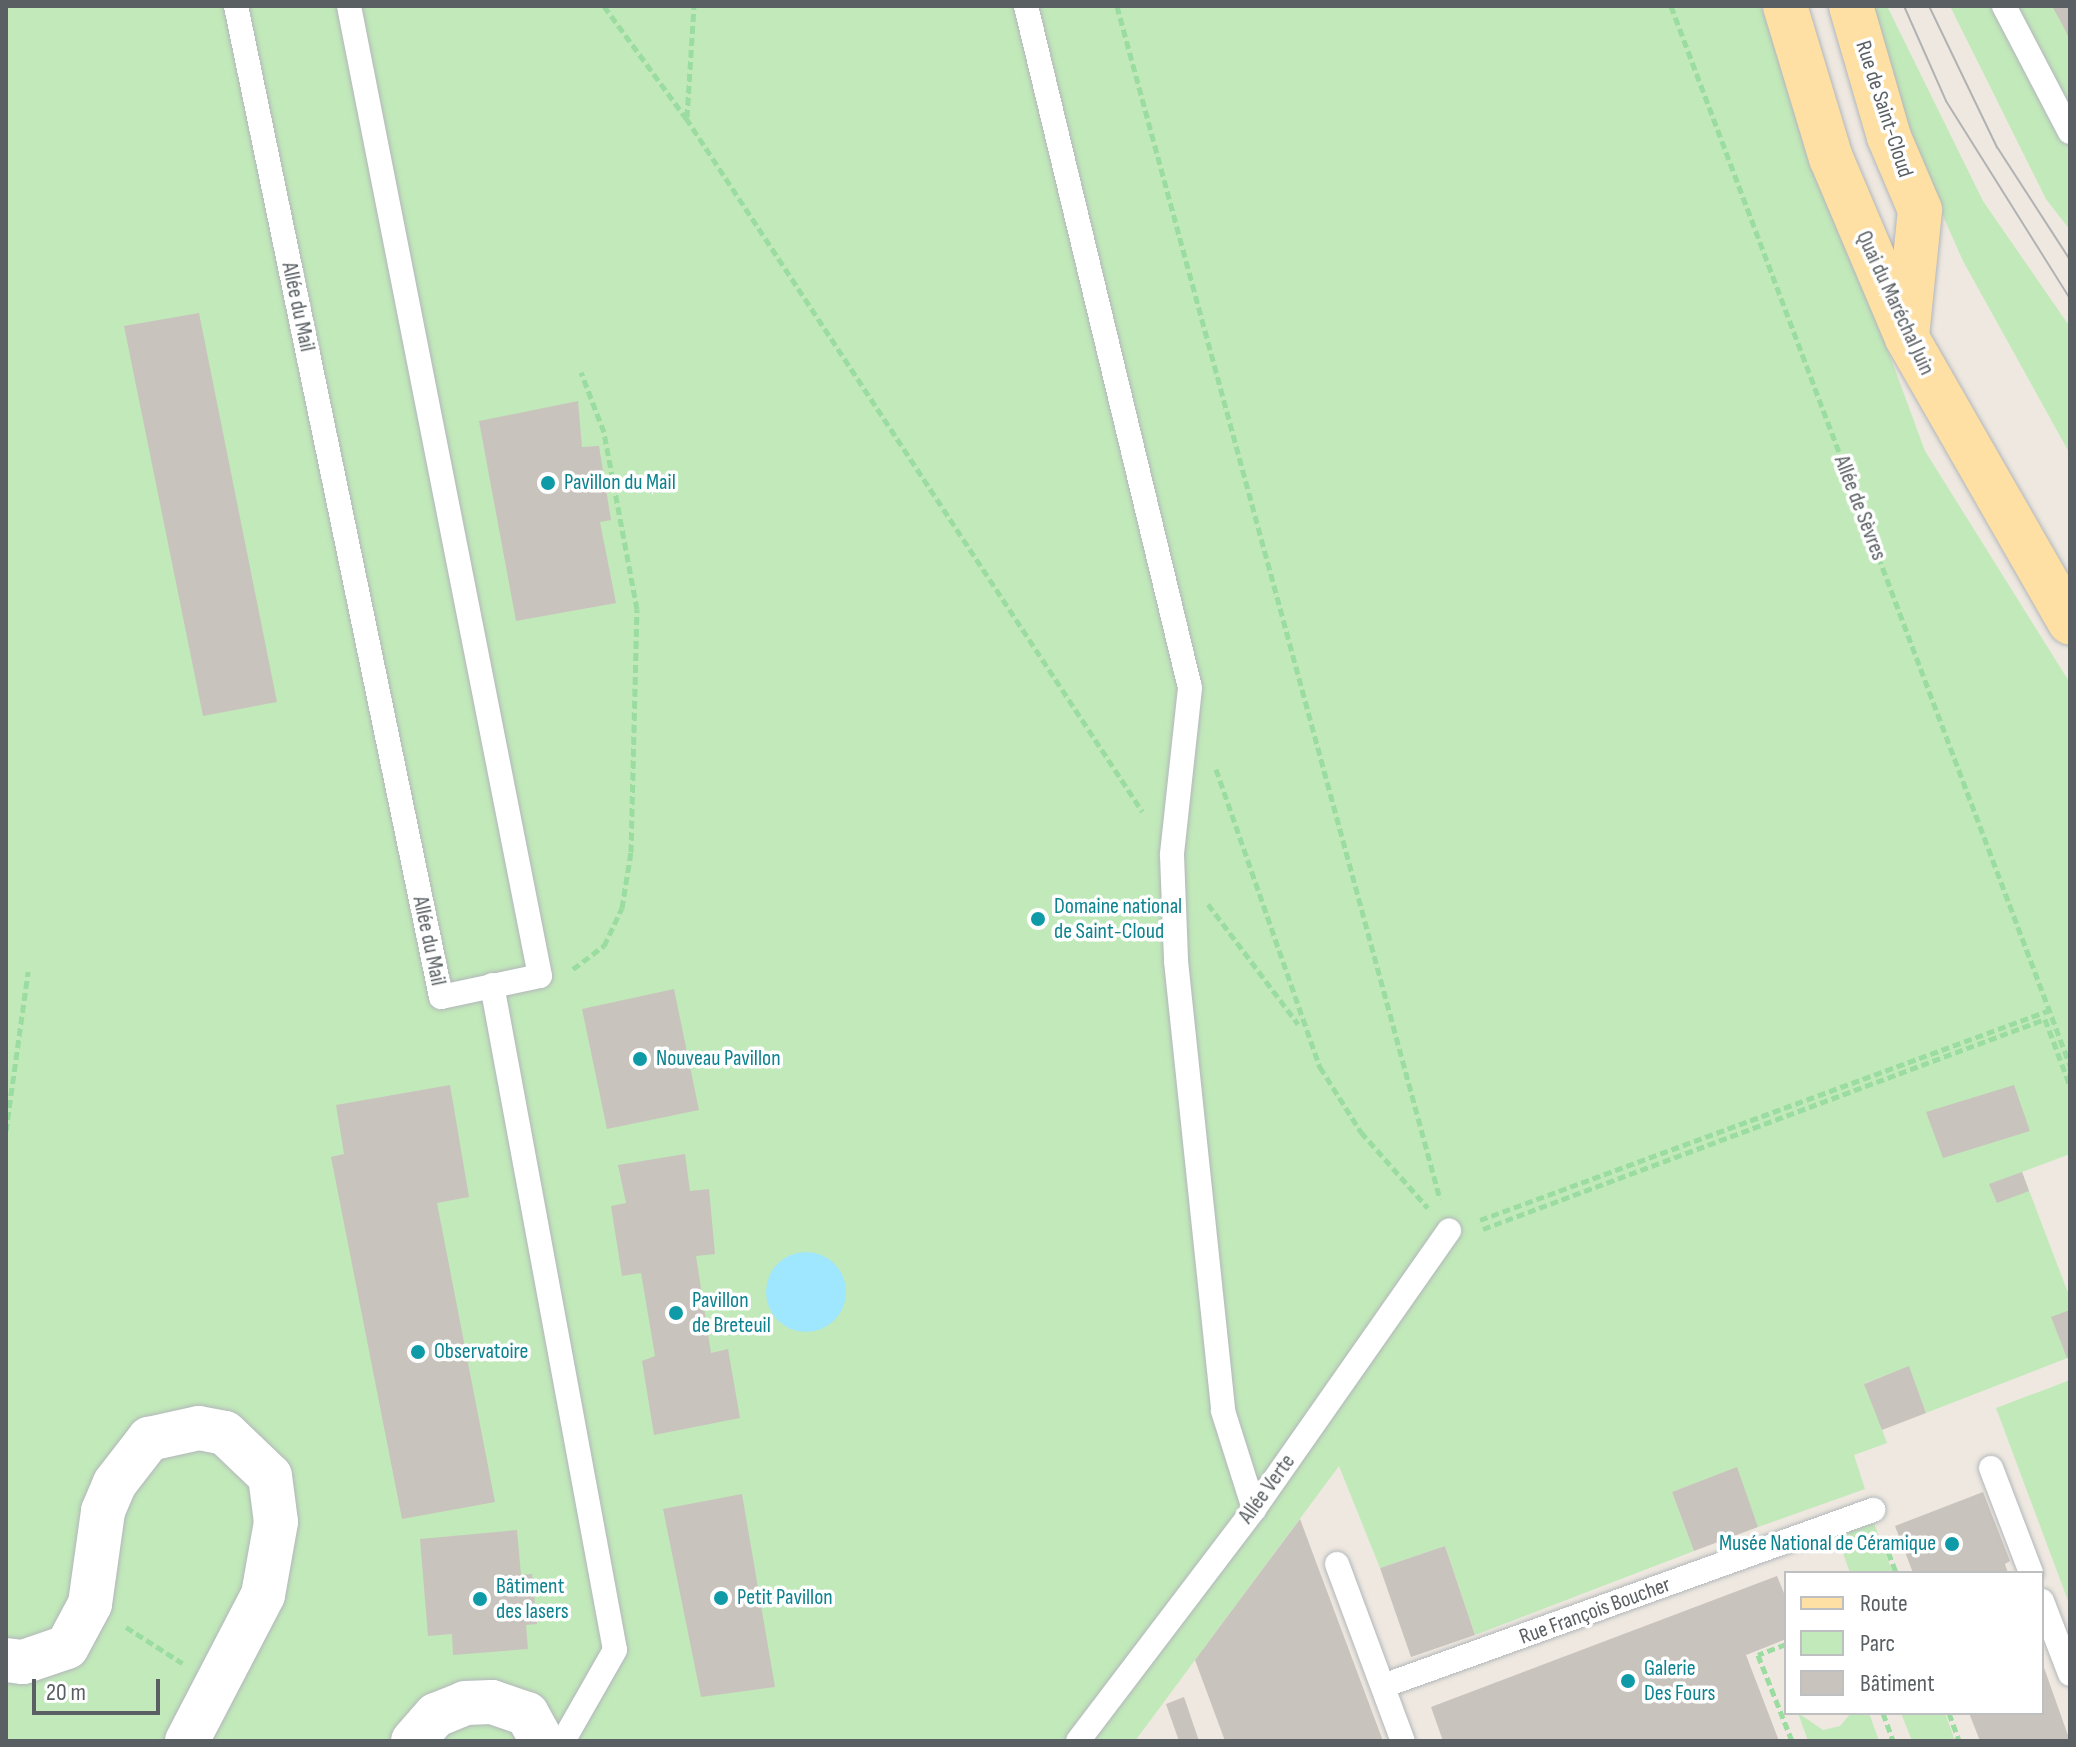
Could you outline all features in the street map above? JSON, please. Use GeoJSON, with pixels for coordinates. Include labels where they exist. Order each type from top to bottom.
{"type":"FeatureCollection","features":[{"type":"Feature","properties":{"kind":"main road","name":"Quai du Maréchal Juin"},"geometry":{"type":"LineString","coordinates":[[1785,6],[1831,158],[1907,338],[2070,623]]}},
{"type":"Feature","properties":{"kind":"main road","name":"Rue de Saint-Cloud"},"geometry":{"type":"LineString","coordinates":[[1851,6],[1889,137],[1920,210],[1907,338]]}},
{"type":"Feature","properties":{"kind":"street"},"geometry":{"type":"LineString","coordinates":[[14,1661],[67,1647],[90,1604],[103,1511],[115,1483],[149,1439],[199,1428],[225,1433],[270,1476],[276,1522],[263,1595],[187,1741]]}},
{"type":"Feature","properties":{"kind":"street"},"geometry":{"type":"LineString","coordinates":[[413,1741],[436,1715],[465,1703],[492,1702],[527,1714],[542,1741]]}},
{"type":"Feature","properties":{"kind":"lane","name":"Allée du Mail"},"geometry":{"type":"LineString","coordinates":[[236,6],[441,997],[540,976]]}},
{"type":"Feature","properties":{"kind":"lane"},"geometry":{"type":"LineString","coordinates":[[349,6],[540,976]]}},
{"type":"Feature","properties":{"kind":"lane"},"geometry":{"type":"LineString","coordinates":[[1026,6],[1190,688],[1172,855],[1176,961],[1223,1411],[1254,1509]]}},
{"type":"Feature","properties":{"kind":"lane"},"geometry":{"type":"LineString","coordinates":[[2004,6],[2070,132]]}},
{"type":"Feature","properties":{"kind":"lane"},"geometry":{"type":"LineString","coordinates":[[492,985],[615,1650],[563,1741]]}},
{"type":"Feature","properties":{"kind":"lane","name":"Allée Verte"},"geometry":{"type":"LineString","coordinates":[[1078,1741],[1254,1509],[1449,1231]]}},
{"type":"Feature","properties":{"kind":"lane"},"geometry":{"type":"LineString","coordinates":[[1991,1468],[2030,1571]]}},
{"type":"Feature","properties":{"kind":"lane","name":"Rue François Boucher"},"geometry":{"type":"LineString","coordinates":[[1383,1686],[1873,1510]]}},
{"type":"Feature","properties":{"kind":"lane"},"geometry":{"type":"LineString","coordinates":[[1337,1564],[1403,1741]]}},
{"type":"Feature","properties":{"kind":"lane"},"geometry":{"type":"LineString","coordinates":[[2044,1606],[2070,1674]]}},
{"type":"Feature","properties":{"kind":"path"},"geometry":{"type":"LineString","coordinates":[[604,6],[657,86],[686,118],[1172,855],[1301,1028],[1361,1132],[1449,1231]]}},
{"type":"Feature","properties":{"kind":"path"},"geometry":{"type":"LineString","coordinates":[[686,118],[694,6]]}},
{"type":"Feature","properties":{"kind":"path"},"geometry":{"type":"LineString","coordinates":[[1117,6],[1452,1240],[2045,1019],[2070,1086]]}},
{"type":"Feature","properties":{"kind":"path","name":"Allée de Sèvres"},"geometry":{"type":"LineString","coordinates":[[1671,6],[2070,1065]]}},
{"type":"Feature","properties":{"kind":"path"},"geometry":{"type":"LineString","coordinates":[[540,976],[581,968],[604,946],[622,908],[631,852],[637,609],[604,432],[581,372]]}},
{"type":"Feature","properties":{"kind":"path"},"geometry":{"type":"LineString","coordinates":[[1214,762],[1301,1028]]}},
{"type":"Feature","properties":{"kind":"path"},"geometry":{"type":"LineString","coordinates":[[6,1131],[28,972]]}},
{"type":"Feature","properties":{"kind":"path"},"geometry":{"type":"LineString","coordinates":[[1449,1231],[2050,1010]]}},
{"type":"Feature","properties":{"kind":"path"},"geometry":{"type":"LineString","coordinates":[[90,1604],[216,1685]]}},
{"type":"Feature","properties":{"kind":"path"},"geometry":{"type":"LineString","coordinates":[[1784,1645],[1758,1655],[1792,1741]]}},
{"type":"Feature","properties":{"kind":"path"},"geometry":{"type":"LineString","coordinates":[[1884,1715],[1893,1741]]}},
{"type":"Feature","properties":{"kind":"path"},"geometry":{"type":"LineString","coordinates":[[1950,1715],[1959,1741]]}},
{"type":"Feature","properties":{"kind":"green space","name":"Domaine national de Saint-Cloud"},"geometry":{"type":"Polygon","coordinates":[[[6,6],[1761,6],[1925,451],[2070,683],[2070,1154],[2022,1172],[2070,1298],[2070,1357],[1926,1413],[1908,1367],[1865,1383],[1887,1443],[1854,1455],[1865,1489],[1758,1527],[1736,1468],[1672,1492],[1694,1551],[1475,1635],[1445,1546],[1380,1568],[1339,1466],[1135,1741],[6,1741],[6,6]]]}},
{"type":"Feature","properties":{"kind":"green space"},"geometry":{"type":"Polygon","coordinates":[[[1874,6],[1887,6],[1983,201],[2070,327],[2070,454],[1963,261],[1917,157],[1874,6]]]}},
{"type":"Feature","properties":{"kind":"green space"},"geometry":{"type":"Polygon","coordinates":[[[1950,6],[2070,6],[2070,230],[2046,199],[1950,6]]]}},
{"type":"Feature","properties":{"kind":"green space"},"geometry":{"type":"Polygon","coordinates":[[[2070,1380],[2070,1606],[1996,1408],[2070,1380]]]}},
{"type":"Feature","properties":{"kind":"green space"},"geometry":{"type":"Polygon","coordinates":[[[1874,1523],[1892,1571],[1849,1571],[1837,1536],[1874,1523]]]}},
{"type":"Feature","properties":{"kind":"green space"},"geometry":{"type":"Polygon","coordinates":[[[1799,1715],[1823,1730],[1840,1726],[1849,1715],[1870,1715],[1879,1741],[1808,1741],[1799,1715]]]}},
{"type":"Feature","properties":{"kind":"green space"},"geometry":{"type":"Polygon","coordinates":[[[1902,1715],[1946,1715],[1955,1741],[1912,1741],[1902,1715]]]}},
{"type":"Feature","properties":{"kind":"water"},"geometry":{"type":"Polygon","coordinates":[[[806,1252],[821,1255],[834,1264],[843,1277],[846,1292],[843,1307],[834,1320],[821,1329],[806,1332],[791,1329],[778,1320],[769,1307],[766,1292],[769,1277],[778,1264],[791,1255],[806,1252]]]}},
{"type":"Feature","properties":{"kind":"building"},"geometry":{"type":"Polygon","coordinates":[[[2052,6],[2070,6],[2070,40],[2062,24],[2052,6]]]}},
{"type":"Feature","properties":{"kind":"building"},"geometry":{"type":"Polygon","coordinates":[[[199,313],[277,702],[203,716],[124,326],[199,313]]]}},
{"type":"Feature","properties":{"kind":"building","name":"Pavillon du Mail"},"geometry":{"type":"Polygon","coordinates":[[[578,401],[582,447],[599,446],[611,520],[600,522],[616,603],[516,621],[479,421],[578,401]]]}},
{"type":"Feature","properties":{"kind":"building","name":"Nouveau Pavillon"},"geometry":{"type":"Polygon","coordinates":[[[674,989],[699,1110],[607,1129],[582,1009],[674,989]]]}},
{"type":"Feature","properties":{"kind":"building","name":"Observatoire"},"geometry":{"type":"Polygon","coordinates":[[[450,1085],[469,1197],[437,1203],[495,1502],[402,1519],[331,1157],[344,1154],[336,1105],[450,1085]]]}},
{"type":"Feature","properties":{"kind":"building"},"geometry":{"type":"Polygon","coordinates":[[[2014,1085],[2030,1131],[1943,1158],[1926,1112],[2014,1085]]]}},
{"type":"Feature","properties":{"kind":"building","name":"Pavillon de Breteuil"},"geometry":{"type":"Polygon","coordinates":[[[685,1154],[690,1191],[709,1189],[715,1254],[696,1256],[711,1353],[728,1349],[740,1418],[654,1435],[642,1361],[655,1356],[641,1273],[622,1276],[611,1206],[626,1203],[618,1165],[685,1154]]]}},
{"type":"Feature","properties":{"kind":"building"},"geometry":{"type":"Polygon","coordinates":[[[2022,1172],[2029,1191],[1997,1203],[1989,1184],[2022,1172]]]}},
{"type":"Feature","properties":{"kind":"building"},"geometry":{"type":"Polygon","coordinates":[[[2070,1310],[2070,1357],[2067,1358],[2051,1317],[2070,1310]]]}},
{"type":"Feature","properties":{"kind":"building"},"geometry":{"type":"Polygon","coordinates":[[[1909,1366],[1926,1413],[1882,1430],[1864,1384],[1909,1366]]]}},
{"type":"Feature","properties":{"kind":"building"},"geometry":{"type":"Polygon","coordinates":[[[1737,1467],[1758,1527],[1694,1551],[1672,1492],[1737,1467]]]}},
{"type":"Feature","properties":{"kind":"building","name":"Musée National de Céramique"},"geometry":{"type":"Polygon","coordinates":[[[1983,1492],[2010,1561],[2005,1564],[2007,1571],[1912,1571],[1895,1526],[1983,1492]]]}},
{"type":"Feature","properties":{"kind":"building","name":"Petit Pavillon"},"geometry":{"type":"Polygon","coordinates":[[[742,1494],[775,1687],[701,1697],[663,1509],[742,1494]]]}},
{"type":"Feature","properties":{"kind":"building"},"geometry":{"type":"Polygon","coordinates":[[[1300,1519],[1383,1741],[1225,1741],[1195,1660],[1300,1519]]]}},
{"type":"Feature","properties":{"kind":"building","name":"Bâtiment des lasers"},"geometry":{"type":"Polygon","coordinates":[[[517,1530],[521,1575],[532,1574],[537,1624],[526,1625],[528,1649],[453,1655],[452,1634],[428,1636],[420,1539],[517,1530]]]}},
{"type":"Feature","properties":{"kind":"building"},"geometry":{"type":"Polygon","coordinates":[[[1445,1546],[1475,1635],[1411,1657],[1380,1568],[1445,1546]]]}},
{"type":"Feature","properties":{"kind":"building","name":"Galerie Des Fours"},"geometry":{"type":"Polygon","coordinates":[[[1777,1576],[1784,1593],[1784,1640],[1746,1655],[1779,1741],[1443,1741],[1431,1707],[1777,1576]]]}},
{"type":"Feature","properties":{"kind":"building"},"geometry":{"type":"Polygon","coordinates":[[[2044,1668],[2070,1741],[1980,1741],[1970,1715],[2044,1715],[2044,1668]]]}},
{"type":"Feature","properties":{"kind":"building"},"geometry":{"type":"Polygon","coordinates":[[[1184,1697],[1199,1741],[1179,1741],[1166,1704],[1184,1697]]]}},
{"type":"Feature","properties":{"kind":"tram line"},"geometry":{"type":"LineString","coordinates":[[1904,6],[1946,101],[2070,299]]}},
{"type":"Feature","properties":{"kind":"tram line"},"geometry":{"type":"LineString","coordinates":[[1929,6],[1997,147],[2070,260]]}},
{"type":"Feature","properties":{"kind":"place","name":"Pavillon du Mail"},"geometry":{"type":"Point","coordinates":[548,483]}},
{"type":"Feature","properties":{"kind":"place","name":"Domaine national de Saint-Cloud"},"geometry":{"type":"Point","coordinates":[1038,919]}},
{"type":"Feature","properties":{"kind":"place","name":"Nouveau Pavillon"},"geometry":{"type":"Point","coordinates":[640,1059]}},
{"type":"Feature","properties":{"kind":"place","name":"Pavillon de Breteuil"},"geometry":{"type":"Point","coordinates":[676,1313]}},
{"type":"Feature","properties":{"kind":"place","name":"Observatoire"},"geometry":{"type":"Point","coordinates":[418,1352]}},
{"type":"Feature","properties":{"kind":"place","name":"Musée National de Céramique"},"geometry":{"type":"Point","coordinates":[1952,1544]}},
{"type":"Feature","properties":{"kind":"place","name":"Petit Pavillon"},"geometry":{"type":"Point","coordinates":[721,1598]}},
{"type":"Feature","properties":{"kind":"place","name":"Bâtiment des lasers"},"geometry":{"type":"Point","coordinates":[480,1599]}},
{"type":"Feature","properties":{"kind":"place","name":"Galerie Des Fours"},"geometry":{"type":"Point","coordinates":[1628,1681]}}]}
